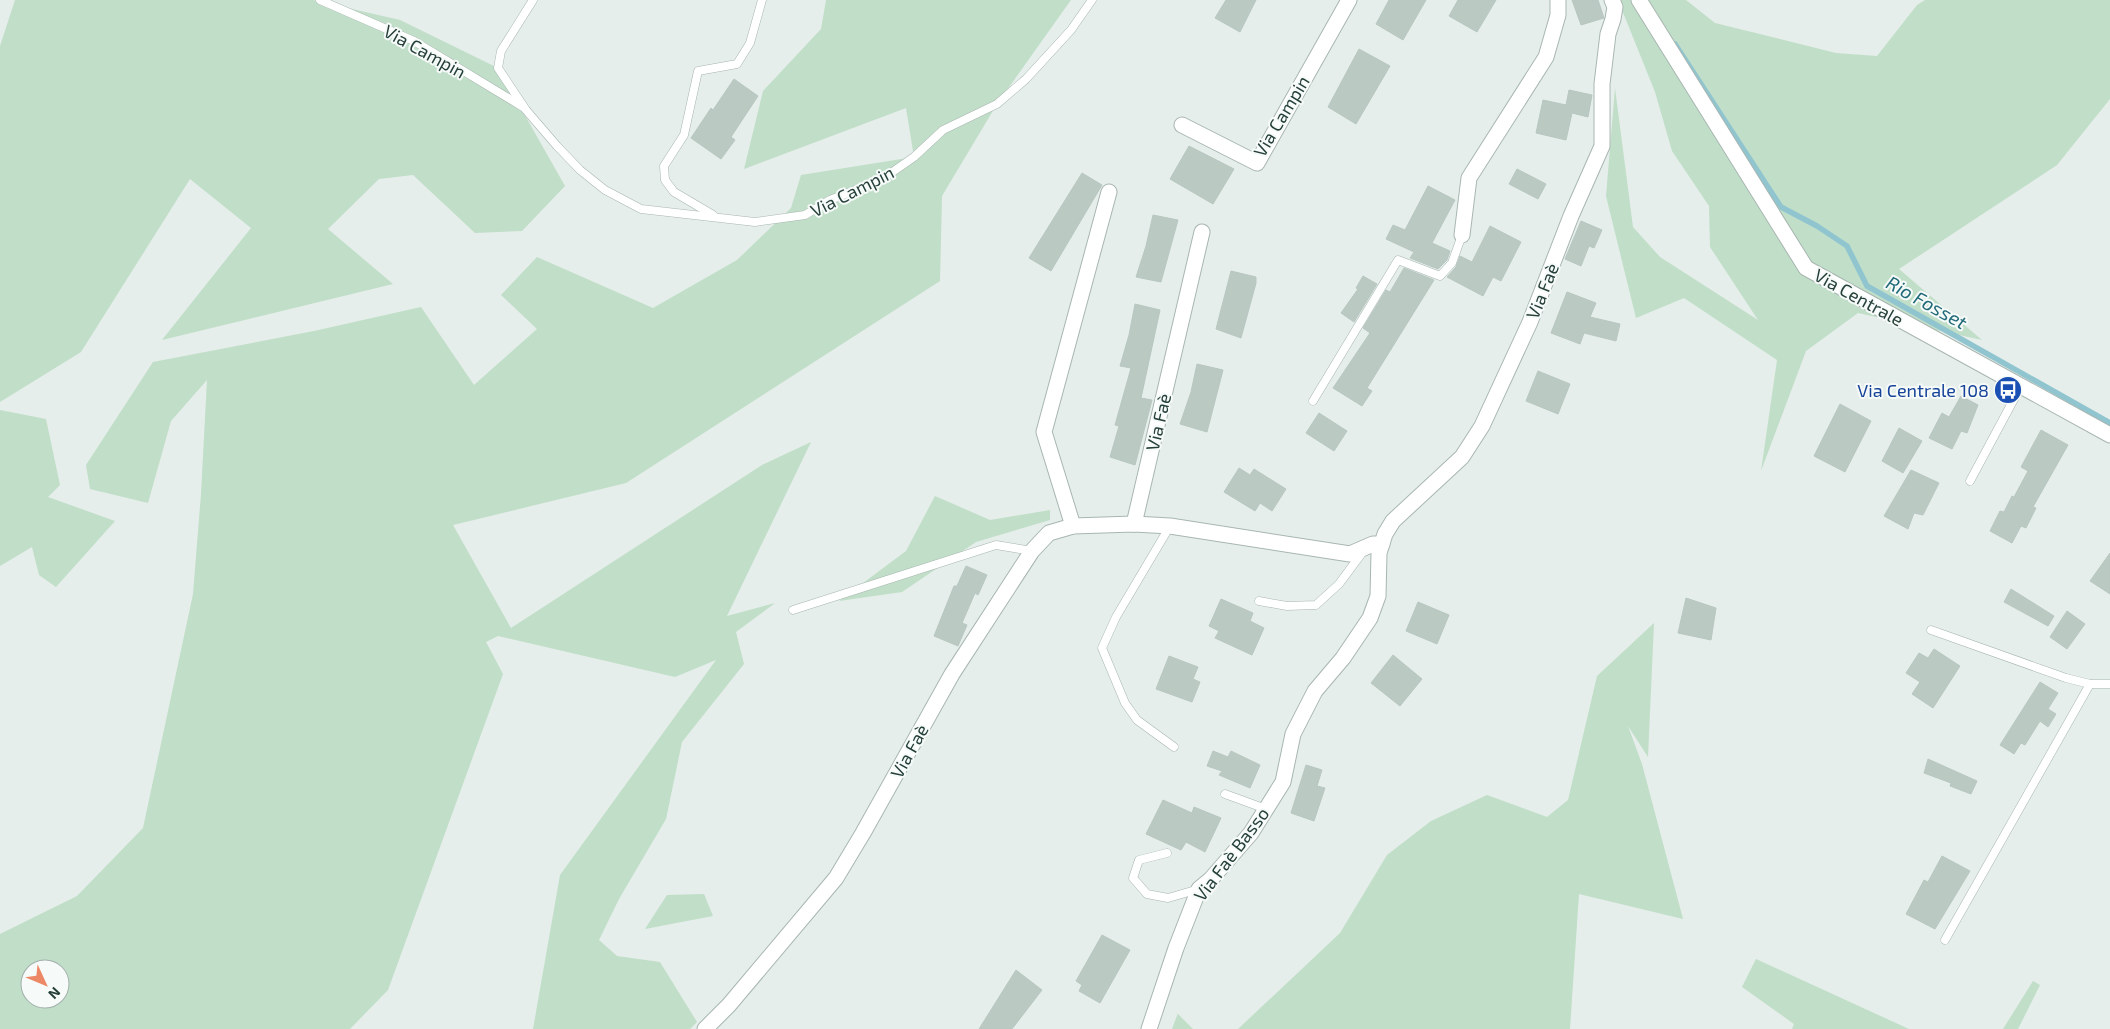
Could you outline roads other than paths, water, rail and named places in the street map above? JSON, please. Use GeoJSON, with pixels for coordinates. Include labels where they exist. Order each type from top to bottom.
{"type":"FeatureCollection","features":[{"type":"Feature","properties":{"kind":"street","name":"Via Campin"},"geometry":{"type":"LineString","coordinates":[[1182,125],[1257,163],[1349,0]]}},
{"type":"Feature","properties":{"kind":"street"},"geometry":{"type":"LineString","coordinates":[[1462,235],[1469,178],[1546,57],[1558,15],[1558,0]]}},
{"type":"Feature","properties":{"kind":"street","name":"Via Faè"},"geometry":{"type":"LineString","coordinates":[[705,1029],[729,1005],[836,878],[952,674],[1032,551],[1049,533],[1073,526],[1134,524],[1170,526],[1350,554],[1376,548],[1392,522],[1462,457],[1482,426],[1530,322],[1602,146],[1602,84],[1608,34],[1615,7],[1612,0]]}},
{"type":"Feature","properties":{"kind":"street","name":"Via Centrale"},"geometry":{"type":"LineString","coordinates":[[1639,0],[1806,268],[2110,435]]}},
{"type":"Feature","properties":{"kind":"street"},"geometry":{"type":"LineString","coordinates":[[1073,526],[1044,432],[1109,192]]}},
{"type":"Feature","properties":{"kind":"street","name":"Via Faè"},"geometry":{"type":"LineString","coordinates":[[1134,524],[1202,232]]}},
{"type":"Feature","properties":{"kind":"street","name":"Via Faè Basso"},"geometry":{"type":"LineString","coordinates":[[1146,1026],[1190,908],[1199,889],[1211,879],[1251,832],[1266,809],[1283,782],[1293,734],[1315,691],[1343,658],[1370,618],[1378,596],[1376,548]]}},
{"type":"Feature","properties":{"kind":"lane","name":"Via Campin"},"geometry":{"type":"LineString","coordinates":[[320,0],[414,41],[526,110]]}},
{"type":"Feature","properties":{"kind":"lane","name":"Via Campin"},"geometry":{"type":"LineString","coordinates":[[533,0],[501,51],[498,68],[526,110],[580,170],[605,190],[641,209],[716,216],[754,222],[804,215],[830,200],[881,180],[914,157],[943,130],[997,104],[1026,79],[1071,30],[1092,0]]}},
{"type":"Feature","properties":{"kind":"lane"},"geometry":{"type":"LineString","coordinates":[[716,216],[674,192],[665,180],[664,166],[684,135],[698,71],[736,64],[750,43],[762,0]]}},
{"type":"Feature","properties":{"kind":"lane"},"geometry":{"type":"LineString","coordinates":[[1313,401],[1398,260],[1440,276],[1452,264],[1462,235]]}},
{"type":"Feature","properties":{"kind":"lane"},"geometry":{"type":"LineString","coordinates":[[1970,481],[2021,386]]}},
{"type":"Feature","properties":{"kind":"lane"},"geometry":{"type":"LineString","coordinates":[[1170,526],[1116,617],[1102,648],[1125,702],[1137,720],[1174,747]]}},
{"type":"Feature","properties":{"kind":"lane"},"geometry":{"type":"LineString","coordinates":[[793,610],[996,545],[1032,551]]}},
{"type":"Feature","properties":{"kind":"lane"},"geometry":{"type":"LineString","coordinates":[[1259,600],[1287,606],[1316,605],[1376,548]]}},
{"type":"Feature","properties":{"kind":"lane"},"geometry":{"type":"LineString","coordinates":[[1931,630],[2066,678],[2090,684],[2110,684]]}},
{"type":"Feature","properties":{"kind":"lane"},"geometry":{"type":"LineString","coordinates":[[1945,940],[2090,684]]}},
{"type":"Feature","properties":{"kind":"lane"},"geometry":{"type":"LineString","coordinates":[[1225,794],[1266,809]]}},
{"type":"Feature","properties":{"kind":"lane"},"geometry":{"type":"LineString","coordinates":[[1167,853],[1139,860],[1133,878],[1147,894],[1168,898],[1199,889]]}},
{"type":"Feature","properties":{"kind":"waterway","name":"Rio Fosset"},"geometry":{"type":"LineString","coordinates":[[1675,44],[1781,207],[1817,226],[1847,246],[1867,286],[2110,423]]}},
{"type":"Feature","properties":{"kind":"place","name":"Via Centrale 108"},"geometry":{"type":"Point","coordinates":[2008,390]}}]}
